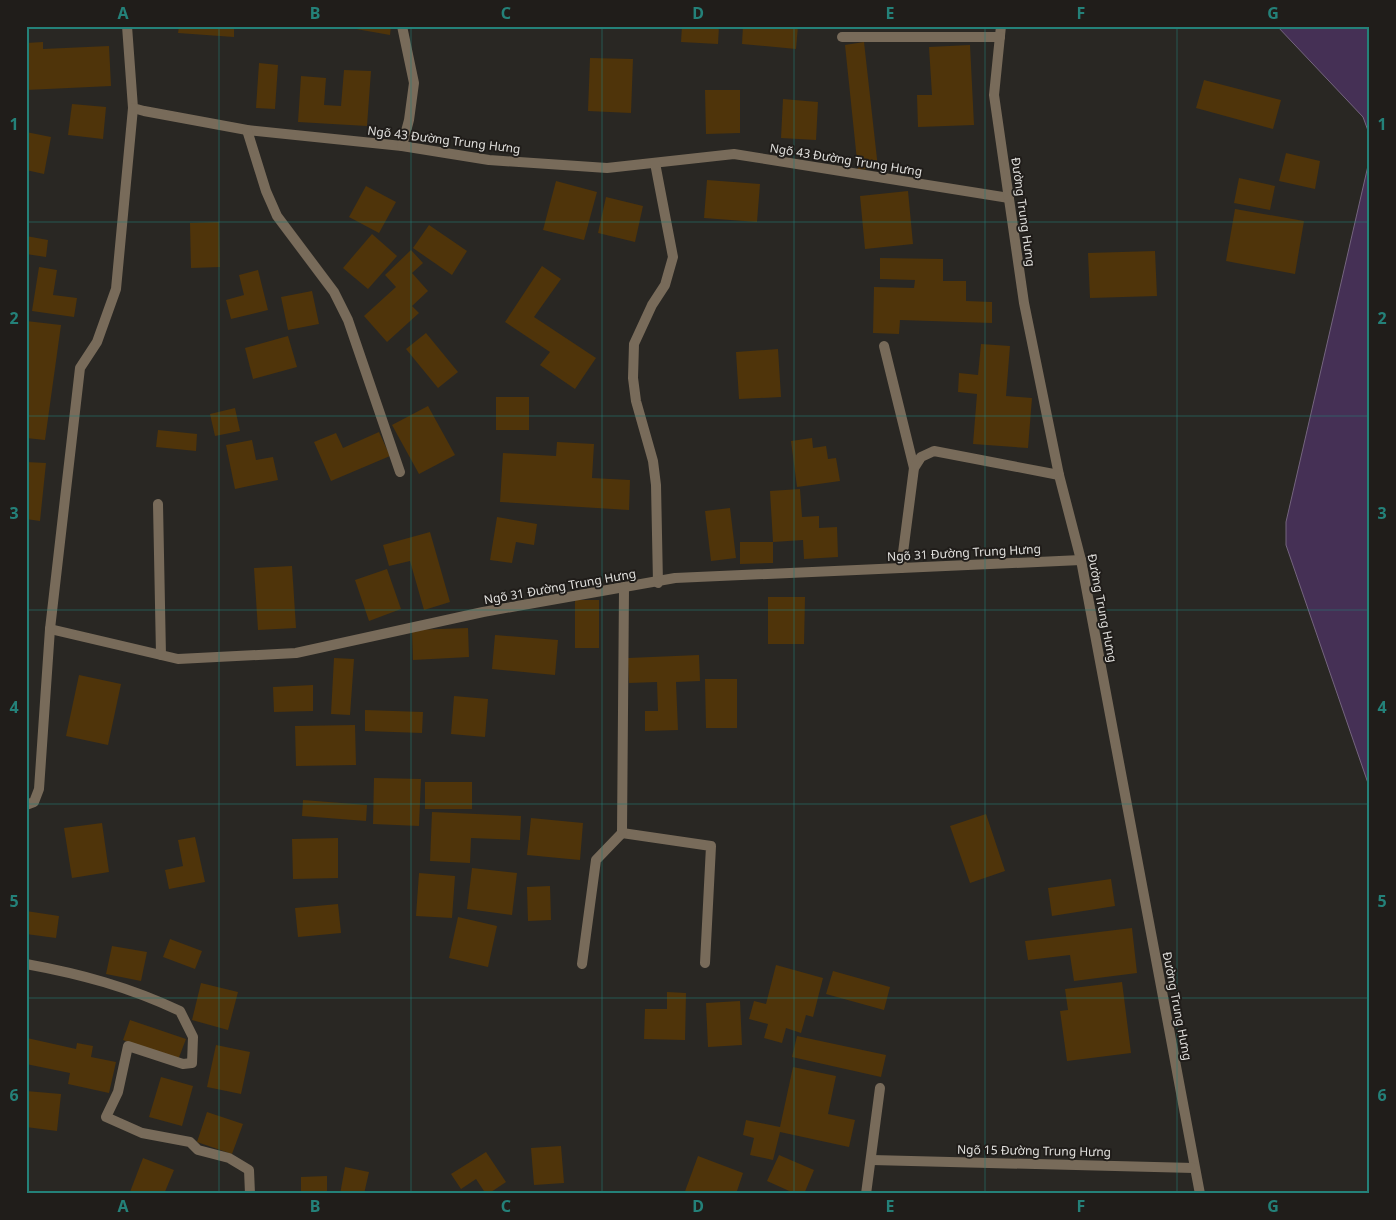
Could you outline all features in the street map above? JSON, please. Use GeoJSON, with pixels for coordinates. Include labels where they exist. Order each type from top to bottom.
{"type":"FeatureCollection","features":[{"type":"Feature","properties":{"kind":"street"},"geometry":{"type":"LineString","coordinates":[[26,805],[34,802],[39,789],[50,629],[80,368],[98,342],[116,288],[139,110],[127,26]]}},
{"type":"Feature","properties":{"kind":"street"},"geometry":{"type":"LineString","coordinates":[[402,26],[414,83],[409,120],[402,146]]}},
{"type":"Feature","properties":{"kind":"street","name":"Đường Trung Hưng"},"geometry":{"type":"LineString","coordinates":[[1001,26],[994,95],[1024,302],[1059,475],[1081,560],[1200,1194]]}},
{"type":"Feature","properties":{"kind":"street"},"geometry":{"type":"LineString","coordinates":[[842,37],[1000,37]]}},
{"type":"Feature","properties":{"kind":"street","name":"Ngõ 43 Đường Trung Hưng"},"geometry":{"type":"LineString","coordinates":[[139,110],[248,130],[402,146],[489,160],[607,168],[734,154],[1009,198]]}},
{"type":"Feature","properties":{"kind":"street"},"geometry":{"type":"LineString","coordinates":[[248,130],[266,191],[277,216],[334,292],[348,320],[400,472]]}},
{"type":"Feature","properties":{"kind":"street"},"geometry":{"type":"LineString","coordinates":[[655,163],[673,257],[666,285],[652,305],[634,344],[633,378],[636,401],[653,461],[656,485],[658,583]]}},
{"type":"Feature","properties":{"kind":"street"},"geometry":{"type":"LineString","coordinates":[[884,346],[914,468],[901,568]]}},
{"type":"Feature","properties":{"kind":"street"},"geometry":{"type":"LineString","coordinates":[[914,468],[921,457],[934,451],[1059,475]]}},
{"type":"Feature","properties":{"kind":"street"},"geometry":{"type":"LineString","coordinates":[[158,504],[161,655]]}},
{"type":"Feature","properties":{"kind":"street","name":"Ngõ 31 Đường Trung Hưng"},"geometry":{"type":"LineString","coordinates":[[50,629],[178,659],[296,652],[483,612],[658,583],[675,578],[1081,560]]}},
{"type":"Feature","properties":{"kind":"street"},"geometry":{"type":"LineString","coordinates":[[582,964],[596,860],[622,833],[624,589]]}},
{"type":"Feature","properties":{"kind":"street"},"geometry":{"type":"LineString","coordinates":[[622,833],[710,846],[705,963]]}},
{"type":"Feature","properties":{"kind":"street"},"geometry":{"type":"LineString","coordinates":[[26,964],[74,973],[120,985],[180,1011],[193,1037],[192,1063],[183,1064],[128,1046],[118,1092],[106,1117],[142,1133],[190,1142],[198,1150],[229,1158],[249,1170],[250,1194]]}},
{"type":"Feature","properties":{"kind":"street"},"geometry":{"type":"LineString","coordinates":[[866,1194],[880,1088]]}},
{"type":"Feature","properties":{"kind":"street","name":"Ngõ 15 Đường Trung Hưng"},"geometry":{"type":"LineString","coordinates":[[872,1160],[1194,1168]]}},
{"type":"Feature","properties":{"kind":"shaded area"},"geometry":{"type":"Polygon","coordinates":[[[1277,26],[1370,26],[1370,136],[1363,117],[1277,26]]]}},
{"type":"Feature","properties":{"kind":"shaded area"},"geometry":{"type":"Polygon","coordinates":[[[1370,157],[1370,789],[1286,545],[1286,522],[1370,157]]]}},
{"type":"Feature","properties":{"kind":"building"},"geometry":{"type":"Polygon","coordinates":[[[179,26],[234,26],[234,37],[178,33],[179,26]]]}},
{"type":"Feature","properties":{"kind":"building"},"geometry":{"type":"Polygon","coordinates":[[[339,26],[391,26],[390,35],[339,26]]]}},
{"type":"Feature","properties":{"kind":"building"},"geometry":{"type":"Polygon","coordinates":[[[682,26],[719,26],[718,44],[681,42],[682,26]]]}},
{"type":"Feature","properties":{"kind":"building"},"geometry":{"type":"Polygon","coordinates":[[[743,26],[798,26],[796,49],[742,44],[743,26]]]}},
{"type":"Feature","properties":{"kind":"building"},"geometry":{"type":"Polygon","coordinates":[[[43,42],[43,49],[109,46],[111,86],[26,90],[26,43],[43,42]]]}},
{"type":"Feature","properties":{"kind":"building"},"geometry":{"type":"Polygon","coordinates":[[[864,42],[878,168],[858,170],[845,45],[864,42]]]}},
{"type":"Feature","properties":{"kind":"building"},"geometry":{"type":"Polygon","coordinates":[[[970,45],[974,125],[918,127],[917,95],[932,95],[929,47],[970,45]]]}},
{"type":"Feature","properties":{"kind":"building"},"geometry":{"type":"Polygon","coordinates":[[[590,58],[633,59],[631,113],[588,111],[590,58]]]}},
{"type":"Feature","properties":{"kind":"building"},"geometry":{"type":"Polygon","coordinates":[[[259,63],[278,65],[275,109],[256,108],[259,63]]]}},
{"type":"Feature","properties":{"kind":"building"},"geometry":{"type":"Polygon","coordinates":[[[344,70],[371,71],[367,126],[298,122],[301,76],[326,78],[324,105],[341,106],[344,70]]]}},
{"type":"Feature","properties":{"kind":"building"},"geometry":{"type":"Polygon","coordinates":[[[1204,80],[1281,100],[1273,129],[1196,108],[1204,80]]]}},
{"type":"Feature","properties":{"kind":"building"},"geometry":{"type":"Polygon","coordinates":[[[705,90],[740,90],[740,133],[706,134],[705,90]]]}},
{"type":"Feature","properties":{"kind":"building"},"geometry":{"type":"Polygon","coordinates":[[[783,99],[818,102],[816,140],[781,138],[783,99]]]}},
{"type":"Feature","properties":{"kind":"building"},"geometry":{"type":"Polygon","coordinates":[[[72,104],[106,107],[103,139],[68,135],[72,104]]]}},
{"type":"Feature","properties":{"kind":"building"},"geometry":{"type":"Polygon","coordinates":[[[26,132],[51,137],[44,174],[26,170],[26,132]]]}},
{"type":"Feature","properties":{"kind":"building"},"geometry":{"type":"Polygon","coordinates":[[[1286,153],[1320,161],[1315,189],[1279,181],[1286,153]]]}},
{"type":"Feature","properties":{"kind":"building"},"geometry":{"type":"Polygon","coordinates":[[[1239,178],[1275,186],[1270,210],[1234,203],[1239,178]]]}},
{"type":"Feature","properties":{"kind":"building"},"geometry":{"type":"Polygon","coordinates":[[[707,180],[760,184],[757,222],[704,218],[707,180]]]}},
{"type":"Feature","properties":{"kind":"building"},"geometry":{"type":"Polygon","coordinates":[[[556,181],[597,192],[584,240],[543,230],[556,181]]]}},
{"type":"Feature","properties":{"kind":"building"},"geometry":{"type":"Polygon","coordinates":[[[366,186],[396,202],[379,233],[349,217],[366,186]]]}},
{"type":"Feature","properties":{"kind":"building"},"geometry":{"type":"Polygon","coordinates":[[[908,191],[913,244],[865,249],[860,196],[908,191]]]}},
{"type":"Feature","properties":{"kind":"building"},"geometry":{"type":"Polygon","coordinates":[[[606,197],[643,206],[635,242],[598,233],[606,197]]]}},
{"type":"Feature","properties":{"kind":"building"},"geometry":{"type":"Polygon","coordinates":[[[1235,209],[1304,221],[1295,274],[1226,261],[1235,209]]]}},
{"type":"Feature","properties":{"kind":"building"},"geometry":{"type":"Polygon","coordinates":[[[219,222],[220,267],[191,268],[190,223],[219,222]]]}},
{"type":"Feature","properties":{"kind":"building"},"geometry":{"type":"Polygon","coordinates":[[[429,225],[467,251],[452,275],[413,248],[429,225]]]}},
{"type":"Feature","properties":{"kind":"building"},"geometry":{"type":"Polygon","coordinates":[[[372,234],[397,256],[368,289],[343,268],[372,234]]]}},
{"type":"Feature","properties":{"kind":"building"},"geometry":{"type":"Polygon","coordinates":[[[26,236],[48,240],[46,257],[26,254],[26,236]]]}},
{"type":"Feature","properties":{"kind":"building"},"geometry":{"type":"Polygon","coordinates":[[[411,250],[423,263],[412,273],[428,291],[412,306],[419,313],[387,342],[364,316],[396,287],[385,275],[411,250]]]}},
{"type":"Feature","properties":{"kind":"building"},"geometry":{"type":"Polygon","coordinates":[[[1155,251],[1157,296],[1090,298],[1088,253],[1155,251]]]}},
{"type":"Feature","properties":{"kind":"building"},"geometry":{"type":"Polygon","coordinates":[[[880,258],[943,259],[943,281],[966,281],[966,301],[992,302],[992,323],[900,320],[899,334],[873,333],[874,287],[914,288],[915,280],[880,279],[880,258]]]}},
{"type":"Feature","properties":{"kind":"building"},"geometry":{"type":"Polygon","coordinates":[[[542,266],[561,279],[534,317],[596,358],[575,389],[540,365],[550,352],[505,322],[542,266]]]}},
{"type":"Feature","properties":{"kind":"building"},"geometry":{"type":"Polygon","coordinates":[[[39,267],[57,270],[53,295],[77,298],[74,317],[32,311],[39,267]]]}},
{"type":"Feature","properties":{"kind":"building"},"geometry":{"type":"Polygon","coordinates":[[[258,270],[268,310],[231,319],[226,300],[244,295],[239,275],[258,270]]]}},
{"type":"Feature","properties":{"kind":"building"},"geometry":{"type":"Polygon","coordinates":[[[312,291],[319,324],[288,330],[281,297],[312,291]]]}},
{"type":"Feature","properties":{"kind":"building"},"geometry":{"type":"Polygon","coordinates":[[[26,321],[61,325],[45,440],[26,438],[26,321]]]}},
{"type":"Feature","properties":{"kind":"building"},"geometry":{"type":"Polygon","coordinates":[[[426,333],[458,372],[438,388],[406,349],[426,333]]]}},
{"type":"Feature","properties":{"kind":"building"},"geometry":{"type":"Polygon","coordinates":[[[288,336],[297,367],[253,379],[245,348],[288,336]]]}},
{"type":"Feature","properties":{"kind":"building"},"geometry":{"type":"Polygon","coordinates":[[[981,344],[1010,346],[1006,396],[1032,398],[1028,448],[973,444],[977,394],[958,392],[959,373],[978,375],[981,344]]]}},
{"type":"Feature","properties":{"kind":"building"},"geometry":{"type":"Polygon","coordinates":[[[778,349],[781,397],[739,399],[736,352],[778,349]]]}},
{"type":"Feature","properties":{"kind":"building"},"geometry":{"type":"Polygon","coordinates":[[[496,397],[529,397],[529,430],[496,430],[496,397]]]}},
{"type":"Feature","properties":{"kind":"building"},"geometry":{"type":"Polygon","coordinates":[[[428,406],[455,455],[419,474],[392,425],[428,406]]]}},
{"type":"Feature","properties":{"kind":"building"},"geometry":{"type":"Polygon","coordinates":[[[235,408],[240,431],[215,436],[210,414],[235,408]]]}},
{"type":"Feature","properties":{"kind":"building"},"geometry":{"type":"Polygon","coordinates":[[[158,430],[197,434],[196,451],[156,447],[158,430]]]}},
{"type":"Feature","properties":{"kind":"building"},"geometry":{"type":"Polygon","coordinates":[[[379,432],[390,456],[331,481],[314,442],[336,433],[343,448],[379,432]]]}},
{"type":"Feature","properties":{"kind":"building"},"geometry":{"type":"Polygon","coordinates":[[[812,438],[813,448],[826,446],[828,459],[836,458],[840,481],[797,487],[791,441],[812,438]]]}},
{"type":"Feature","properties":{"kind":"building"},"geometry":{"type":"Polygon","coordinates":[[[252,440],[256,460],[273,457],[278,480],[235,489],[226,445],[252,440]]]}},
{"type":"Feature","properties":{"kind":"building"},"geometry":{"type":"Polygon","coordinates":[[[557,442],[594,444],[592,478],[630,480],[629,510],[500,502],[503,453],[556,456],[557,442]]]}},
{"type":"Feature","properties":{"kind":"building"},"geometry":{"type":"Polygon","coordinates":[[[26,462],[46,463],[40,521],[26,519],[26,462]]]}},
{"type":"Feature","properties":{"kind":"building"},"geometry":{"type":"Polygon","coordinates":[[[800,489],[802,517],[819,516],[819,528],[837,527],[838,557],[804,559],[803,540],[773,542],[770,491],[800,489]]]}},
{"type":"Feature","properties":{"kind":"building"},"geometry":{"type":"Polygon","coordinates":[[[730,508],[736,558],[711,561],[705,511],[730,508]]]}},
{"type":"Feature","properties":{"kind":"building"},"geometry":{"type":"Polygon","coordinates":[[[497,517],[537,524],[534,545],[516,542],[512,563],[490,560],[497,517]]]}},
{"type":"Feature","properties":{"kind":"building"},"geometry":{"type":"Polygon","coordinates":[[[430,532],[450,602],[424,610],[410,561],[389,566],[383,545],[430,532]]]}},
{"type":"Feature","properties":{"kind":"building"},"geometry":{"type":"Polygon","coordinates":[[[740,542],[773,542],[773,563],[740,564],[740,542]]]}},
{"type":"Feature","properties":{"kind":"building"},"geometry":{"type":"Polygon","coordinates":[[[292,566],[296,628],[258,630],[254,568],[292,566]]]}},
{"type":"Feature","properties":{"kind":"building"},"geometry":{"type":"Polygon","coordinates":[[[387,569],[401,609],[369,621],[355,580],[387,569]]]}},
{"type":"Feature","properties":{"kind":"building"},"geometry":{"type":"Polygon","coordinates":[[[768,597],[805,597],[804,644],[768,644],[768,597]]]}},
{"type":"Feature","properties":{"kind":"building"},"geometry":{"type":"Polygon","coordinates":[[[575,600],[599,600],[599,648],[575,648],[575,600]]]}},
{"type":"Feature","properties":{"kind":"building"},"geometry":{"type":"Polygon","coordinates":[[[468,628],[469,657],[413,660],[412,630],[468,628]]]}},
{"type":"Feature","properties":{"kind":"building"},"geometry":{"type":"Polygon","coordinates":[[[495,635],[558,640],[555,675],[492,669],[495,635]]]}},
{"type":"Feature","properties":{"kind":"building"},"geometry":{"type":"Polygon","coordinates":[[[699,655],[700,681],[676,682],[678,730],[645,731],[645,711],[658,711],[657,682],[629,683],[628,658],[699,655]]]}},
{"type":"Feature","properties":{"kind":"building"},"geometry":{"type":"Polygon","coordinates":[[[334,658],[354,659],[350,715],[331,714],[334,658]]]}},
{"type":"Feature","properties":{"kind":"building"},"geometry":{"type":"Polygon","coordinates":[[[79,675],[121,684],[108,745],[66,736],[79,675]]]}},
{"type":"Feature","properties":{"kind":"building"},"geometry":{"type":"Polygon","coordinates":[[[705,679],[737,679],[737,728],[706,728],[705,679]]]}},
{"type":"Feature","properties":{"kind":"building"},"geometry":{"type":"Polygon","coordinates":[[[313,685],[313,711],[274,712],[273,687],[313,685]]]}},
{"type":"Feature","properties":{"kind":"building"},"geometry":{"type":"Polygon","coordinates":[[[454,696],[488,699],[485,737],[451,734],[454,696]]]}},
{"type":"Feature","properties":{"kind":"building"},"geometry":{"type":"Polygon","coordinates":[[[365,710],[423,712],[422,733],[365,731],[365,710]]]}},
{"type":"Feature","properties":{"kind":"building"},"geometry":{"type":"Polygon","coordinates":[[[355,725],[356,765],[296,766],[295,726],[355,725]]]}},
{"type":"Feature","properties":{"kind":"building"},"geometry":{"type":"Polygon","coordinates":[[[374,778],[421,779],[419,826],[373,824],[374,778]]]}},
{"type":"Feature","properties":{"kind":"building"},"geometry":{"type":"Polygon","coordinates":[[[425,782],[472,782],[472,809],[425,809],[425,782]]]}},
{"type":"Feature","properties":{"kind":"building"},"geometry":{"type":"Polygon","coordinates":[[[303,800],[367,805],[366,821],[302,816],[303,800]]]}},
{"type":"Feature","properties":{"kind":"building"},"geometry":{"type":"Polygon","coordinates":[[[432,812],[521,816],[520,840],[471,838],[470,863],[430,861],[432,812]]]}},
{"type":"Feature","properties":{"kind":"building"},"geometry":{"type":"Polygon","coordinates":[[[986,814],[1005,871],[970,883],[950,826],[986,814]]]}},
{"type":"Feature","properties":{"kind":"building"},"geometry":{"type":"Polygon","coordinates":[[[531,818],[583,823],[580,860],[527,855],[531,818]]]}},
{"type":"Feature","properties":{"kind":"building"},"geometry":{"type":"Polygon","coordinates":[[[102,823],[109,872],[72,878],[64,828],[102,823]]]}},
{"type":"Feature","properties":{"kind":"building"},"geometry":{"type":"Polygon","coordinates":[[[195,837],[205,882],[169,889],[165,870],[183,866],[178,840],[195,837]]]}},
{"type":"Feature","properties":{"kind":"building"},"geometry":{"type":"Polygon","coordinates":[[[338,838],[338,878],[293,879],[292,839],[338,838]]]}},
{"type":"Feature","properties":{"kind":"building"},"geometry":{"type":"Polygon","coordinates":[[[472,868],[517,873],[512,915],[467,909],[472,868]]]}},
{"type":"Feature","properties":{"kind":"building"},"geometry":{"type":"Polygon","coordinates":[[[419,873],[455,876],[452,918],[416,916],[419,873]]]}},
{"type":"Feature","properties":{"kind":"building"},"geometry":{"type":"Polygon","coordinates":[[[1111,879],[1115,906],[1052,916],[1048,888],[1111,879]]]}},
{"type":"Feature","properties":{"kind":"building"},"geometry":{"type":"Polygon","coordinates":[[[550,886],[551,920],[528,921],[527,887],[550,886]]]}},
{"type":"Feature","properties":{"kind":"building"},"geometry":{"type":"Polygon","coordinates":[[[338,904],[341,933],[298,937],[295,908],[338,904]]]}},
{"type":"Feature","properties":{"kind":"building"},"geometry":{"type":"Polygon","coordinates":[[[26,911],[59,916],[56,938],[26,934],[26,911]]]}},
{"type":"Feature","properties":{"kind":"building"},"geometry":{"type":"Polygon","coordinates":[[[458,917],[497,926],[488,967],[449,958],[458,917]]]}},
{"type":"Feature","properties":{"kind":"building"},"geometry":{"type":"Polygon","coordinates":[[[1132,928],[1137,973],[1074,981],[1070,955],[1028,960],[1025,941],[1132,928]]]}},
{"type":"Feature","properties":{"kind":"building"},"geometry":{"type":"Polygon","coordinates":[[[170,939],[202,951],[195,969],[163,957],[170,939]]]}},
{"type":"Feature","properties":{"kind":"building"},"geometry":{"type":"Polygon","coordinates":[[[112,946],[147,952],[141,981],[106,974],[112,946]]]}},
{"type":"Feature","properties":{"kind":"building"},"geometry":{"type":"Polygon","coordinates":[[[776,965],[823,978],[813,1017],[806,1015],[801,1033],[786,1028],[782,1043],[764,1038],[768,1024],[749,1019],[754,1001],[766,1004],[776,965]]]}},
{"type":"Feature","properties":{"kind":"building"},"geometry":{"type":"Polygon","coordinates":[[[833,971],[890,987],[884,1010],[826,994],[833,971]]]}},
{"type":"Feature","properties":{"kind":"building"},"geometry":{"type":"Polygon","coordinates":[[[1122,982],[1131,1053],[1067,1061],[1060,1011],[1068,1010],[1065,989],[1122,982]]]}},
{"type":"Feature","properties":{"kind":"building"},"geometry":{"type":"Polygon","coordinates":[[[201,983],[238,992],[228,1030],[192,1020],[201,983]]]}},
{"type":"Feature","properties":{"kind":"building"},"geometry":{"type":"Polygon","coordinates":[[[667,992],[686,993],[685,1040],[644,1039],[645,1009],[667,1009],[667,992]]]}},
{"type":"Feature","properties":{"kind":"building"},"geometry":{"type":"Polygon","coordinates":[[[740,1001],[742,1045],[708,1047],[706,1003],[740,1001]]]}},
{"type":"Feature","properties":{"kind":"building"},"geometry":{"type":"Polygon","coordinates":[[[130,1020],[186,1039],[178,1060],[123,1040],[130,1020]]]}},
{"type":"Feature","properties":{"kind":"building"},"geometry":{"type":"Polygon","coordinates":[[[797,1036],[886,1055],[881,1077],[792,1057],[797,1036]]]}},
{"type":"Feature","properties":{"kind":"building"},"geometry":{"type":"Polygon","coordinates":[[[27,1038],[76,1049],[77,1043],[93,1046],[91,1057],[116,1062],[109,1093],[68,1084],[70,1073],[26,1064],[27,1038]]]}},
{"type":"Feature","properties":{"kind":"building"},"geometry":{"type":"Polygon","coordinates":[[[216,1045],[250,1052],[241,1094],[207,1087],[216,1045]]]}},
{"type":"Feature","properties":{"kind":"building"},"geometry":{"type":"Polygon","coordinates":[[[793,1067],[836,1076],[828,1114],[855,1120],[849,1147],[780,1132],[773,1160],[750,1155],[754,1138],[743,1135],[746,1120],[780,1127],[793,1067]]]}},
{"type":"Feature","properties":{"kind":"building"},"geometry":{"type":"Polygon","coordinates":[[[161,1077],[193,1086],[182,1126],[149,1117],[161,1077]]]}},
{"type":"Feature","properties":{"kind":"building"},"geometry":{"type":"Polygon","coordinates":[[[26,1091],[61,1094],[57,1131],[26,1127],[26,1091]]]}},
{"type":"Feature","properties":{"kind":"building"},"geometry":{"type":"Polygon","coordinates":[[[207,1112],[243,1124],[232,1154],[197,1142],[207,1112]]]}},
{"type":"Feature","properties":{"kind":"building"},"geometry":{"type":"Polygon","coordinates":[[[561,1146],[564,1183],[534,1185],[531,1148],[561,1146]]]}},
{"type":"Feature","properties":{"kind":"building"},"geometry":{"type":"Polygon","coordinates":[[[486,1152],[506,1182],[488,1194],[486,1194],[476,1179],[461,1189],[451,1174],[486,1152]]]}},
{"type":"Feature","properties":{"kind":"building"},"geometry":{"type":"Polygon","coordinates":[[[779,1155],[814,1170],[804,1194],[796,1194],[767,1181],[779,1155]]]}},
{"type":"Feature","properties":{"kind":"building"},"geometry":{"type":"Polygon","coordinates":[[[698,1156],[743,1173],[736,1194],[684,1194],[698,1156]]]}},
{"type":"Feature","properties":{"kind":"building"},"geometry":{"type":"Polygon","coordinates":[[[143,1158],[174,1170],[164,1194],[130,1192],[143,1158]]]}},
{"type":"Feature","properties":{"kind":"building"},"geometry":{"type":"Polygon","coordinates":[[[345,1167],[369,1172],[364,1194],[340,1194],[345,1167]]]}},
{"type":"Feature","properties":{"kind":"building"},"geometry":{"type":"Polygon","coordinates":[[[327,1176],[327,1194],[301,1194],[301,1177],[327,1176]]]}}]}
